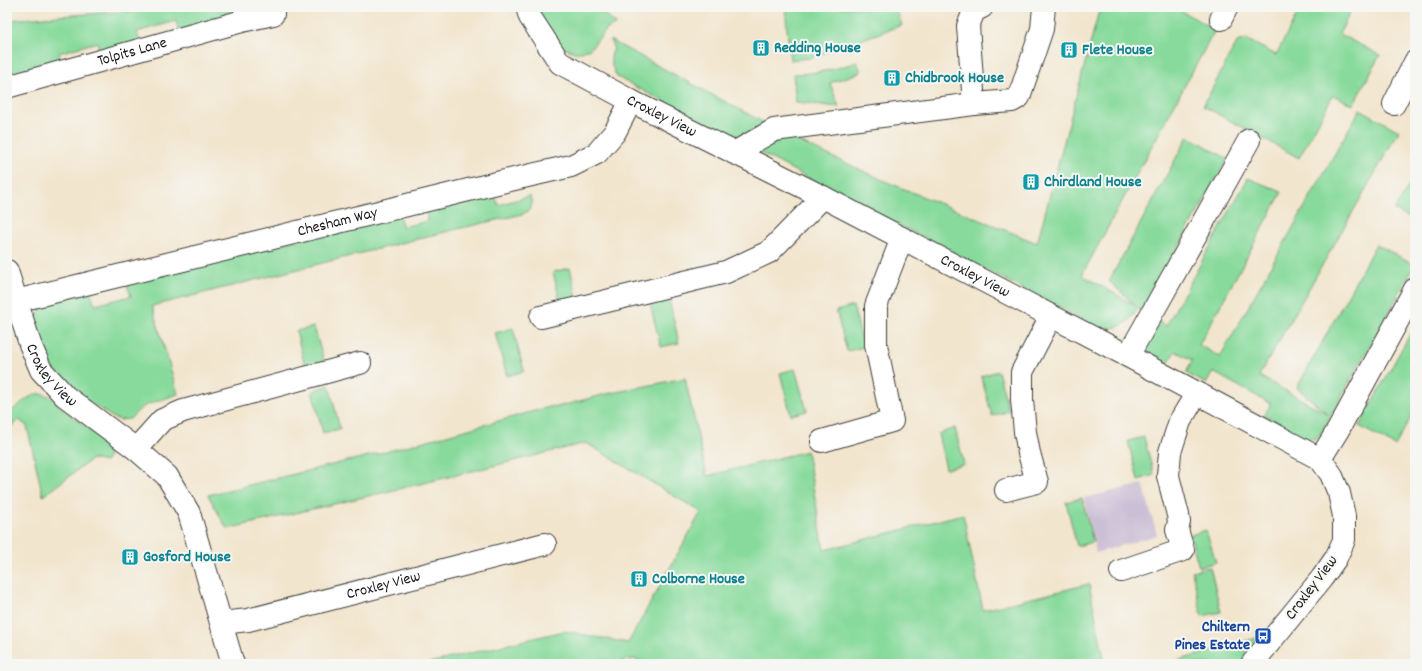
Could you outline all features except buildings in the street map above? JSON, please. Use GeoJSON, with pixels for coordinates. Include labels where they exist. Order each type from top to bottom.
{"type":"FeatureCollection","features":[{"type":"Feature","properties":{"kind":"street","name":"Croxley View"},"geometry":{"type":"LineString","coordinates":[[527,7],[530,18],[560,63],[902,238],[1128,356],[1320,459],[1331,474],[1339,493],[1344,516],[1344,540],[1336,558],[1322,578],[1252,664]]}},
{"type":"Feature","properties":{"kind":"street"},"geometry":{"type":"LineString","coordinates":[[974,104],[968,26],[974,11],[982,7]]}},
{"type":"Feature","properties":{"kind":"street"},"geometry":{"type":"LineString","coordinates":[[734,153],[774,130],[974,104],[1012,101],[1020,97],[1042,29],[1044,7]]}},
{"type":"Feature","properties":{"kind":"street","name":"Tolpits Lane"},"geometry":{"type":"LineString","coordinates":[[7,87],[245,13],[273,14]]}},
{"type":"Feature","properties":{"kind":"street"},"geometry":{"type":"LineString","coordinates":[[1394,104],[1415,62]]}},
{"type":"Feature","properties":{"kind":"street","name":"Chesham Way"},"geometry":{"type":"LineString","coordinates":[[16,301],[571,166],[597,152],[614,132],[632,101]]}},
{"type":"Feature","properties":{"kind":"street"},"geometry":{"type":"LineString","coordinates":[[1128,356],[1249,140]]}},
{"type":"Feature","properties":{"kind":"street"},"geometry":{"type":"LineString","coordinates":[[541,317],[726,272],[769,252],[822,197]]}},
{"type":"Feature","properties":{"kind":"street"},"geometry":{"type":"LineString","coordinates":[[822,441],[892,421],[876,345],[876,306],[902,238]]}},
{"type":"Feature","properties":{"kind":"street","name":"Croxley View"},"geometry":{"type":"LineString","coordinates":[[7,271],[30,344],[41,370],[66,396],[136,449],[167,476],[189,513],[233,664]]}},
{"type":"Feature","properties":{"kind":"street"},"geometry":{"type":"LineString","coordinates":[[1320,459],[1338,430],[1415,289]]}},
{"type":"Feature","properties":{"kind":"street"},"geometry":{"type":"LineString","coordinates":[[1006,490],[1037,482],[1025,432],[1022,400],[1022,372],[1051,316]]}},
{"type":"Feature","properties":{"kind":"street"},"geometry":{"type":"LineString","coordinates":[[136,449],[162,420],[183,411],[360,363]]}},
{"type":"Feature","properties":{"kind":"street"},"geometry":{"type":"LineString","coordinates":[[1121,571],[1183,550],[1177,530],[1179,522],[1178,515],[1168,476],[1170,452],[1180,421],[1197,393]]}},
{"type":"Feature","properties":{"kind":"street","name":"Croxley View"},"geometry":{"type":"LineString","coordinates":[[222,623],[248,620],[545,544]]}},
{"type":"Feature","properties":{"kind":"shaded area"},"geometry":{"type":"Polygon","coordinates":[[[1143,484],[1157,535],[1096,553],[1084,498],[1143,484]]]}},
{"type":"Feature","properties":{"kind":"green space"},"geometry":{"type":"Polygon","coordinates":[[[181,7],[233,7],[232,15],[180,35],[176,21],[137,32],[141,45],[101,56],[97,42],[59,53],[62,66],[7,81],[7,20],[181,7]]]}},
{"type":"Feature","properties":{"kind":"green space"},"geometry":{"type":"Polygon","coordinates":[[[533,7],[600,7],[599,10],[616,24],[607,29],[590,49],[581,52],[574,52],[562,47],[533,7]]]}},
{"type":"Feature","properties":{"kind":"green space"},"geometry":{"type":"Polygon","coordinates":[[[785,7],[895,7],[902,25],[810,58],[790,60],[785,7]]]}},
{"type":"Feature","properties":{"kind":"green space"},"geometry":{"type":"Polygon","coordinates":[[[1100,7],[1175,7],[1215,30],[1082,275],[1136,306],[1109,281],[1188,136],[1228,159],[1142,310],[1138,308],[1126,322],[1110,328],[1097,327],[806,177],[617,77],[611,60],[614,49],[610,40],[802,143],[887,182],[1037,243],[1100,7]]]}},
{"type":"Feature","properties":{"kind":"green space"},"geometry":{"type":"Polygon","coordinates":[[[1301,7],[1353,7],[1339,34],[1380,55],[1353,105],[1333,95],[1299,158],[1203,106],[1237,42],[1246,39],[1276,55],[1301,7]]]}},
{"type":"Feature","properties":{"kind":"green space"},"geometry":{"type":"Polygon","coordinates":[[[857,62],[861,72],[830,83],[839,107],[796,102],[793,74],[826,71],[857,62]]]}},
{"type":"Feature","properties":{"kind":"green space"},"geometry":{"type":"Polygon","coordinates":[[[1360,109],[1399,131],[1259,376],[1328,414],[1297,388],[1376,244],[1415,265],[1320,435],[1315,439],[1305,438],[1264,415],[1271,404],[1213,372],[1206,384],[1186,373],[1192,360],[1175,351],[1167,365],[1155,359],[1142,343],[1152,318],[1166,326],[1248,178],[1282,192],[1199,345],[1220,357],[1360,109]]]}},
{"type":"Feature","properties":{"kind":"green space"},"geometry":{"type":"Polygon","coordinates":[[[1415,176],[1415,221],[1394,210],[1415,176]]]}},
{"type":"Feature","properties":{"kind":"green space"},"geometry":{"type":"Polygon","coordinates":[[[493,189],[498,205],[530,196],[532,204],[529,210],[523,214],[453,230],[152,306],[178,394],[146,405],[130,419],[120,420],[112,417],[92,404],[66,383],[46,360],[35,327],[38,313],[45,304],[90,290],[95,305],[131,296],[126,282],[399,215],[403,227],[427,221],[426,207],[493,189]]]}},
{"type":"Feature","properties":{"kind":"green space"},"geometry":{"type":"Polygon","coordinates":[[[570,268],[578,301],[561,305],[553,272],[570,268]]]}},
{"type":"Feature","properties":{"kind":"green space"},"geometry":{"type":"Polygon","coordinates":[[[669,299],[679,343],[661,347],[650,304],[669,299]]]}},
{"type":"Feature","properties":{"kind":"green space"},"geometry":{"type":"Polygon","coordinates":[[[853,306],[864,347],[847,351],[836,311],[853,306]]]}},
{"type":"Feature","properties":{"kind":"green space"},"geometry":{"type":"Polygon","coordinates":[[[1415,325],[1415,410],[1395,446],[1359,426],[1415,325]]]}},
{"type":"Feature","properties":{"kind":"green space"},"geometry":{"type":"Polygon","coordinates":[[[314,327],[325,365],[306,370],[296,331],[314,327]]]}},
{"type":"Feature","properties":{"kind":"green space"},"geometry":{"type":"Polygon","coordinates":[[[513,328],[524,371],[507,376],[495,333],[513,328]]]}},
{"type":"Feature","properties":{"kind":"green space"},"geometry":{"type":"Polygon","coordinates":[[[795,369],[807,411],[791,415],[780,373],[795,369]]]}},
{"type":"Feature","properties":{"kind":"green space"},"geometry":{"type":"Polygon","coordinates":[[[998,371],[1009,411],[992,416],[981,376],[998,371]]]}},
{"type":"Feature","properties":{"kind":"green space"},"geometry":{"type":"Polygon","coordinates":[[[685,378],[707,476],[807,451],[824,550],[963,514],[983,610],[1089,584],[1105,664],[644,664],[634,659],[612,664],[425,664],[564,631],[628,643],[701,512],[586,443],[420,484],[227,529],[208,495],[377,454],[553,406],[557,407],[602,395],[685,378]]]}},
{"type":"Feature","properties":{"kind":"green space"},"geometry":{"type":"Polygon","coordinates":[[[329,385],[340,429],[323,433],[312,391],[329,385]]]}},
{"type":"Feature","properties":{"kind":"green space"},"geometry":{"type":"Polygon","coordinates":[[[35,394],[49,396],[68,413],[99,436],[105,442],[109,456],[105,462],[92,459],[43,496],[27,426],[19,420],[7,430],[7,415],[35,394]]]}},
{"type":"Feature","properties":{"kind":"green space"},"geometry":{"type":"Polygon","coordinates":[[[955,428],[964,464],[946,469],[938,434],[955,428]]]}},
{"type":"Feature","properties":{"kind":"green space"},"geometry":{"type":"Polygon","coordinates":[[[1144,437],[1154,475],[1138,480],[1128,441],[1144,437]]]}},
{"type":"Feature","properties":{"kind":"green space"},"geometry":{"type":"Polygon","coordinates":[[[1082,498],[1093,542],[1077,546],[1066,502],[1082,498]]]}},
{"type":"Feature","properties":{"kind":"green space"},"geometry":{"type":"Polygon","coordinates":[[[1206,530],[1216,562],[1199,567],[1190,535],[1206,530]]]}},
{"type":"Feature","properties":{"kind":"green space"},"geometry":{"type":"Polygon","coordinates":[[[1210,567],[1221,612],[1202,616],[1192,571],[1210,567]]]}},
{"type":"Feature","properties":{"kind":"green space"},"geometry":{"type":"Polygon","coordinates":[[[1263,636],[1240,664],[1166,664],[1263,636]]]}},
{"type":"Feature","properties":{"kind":"place","name":"Redding House"},"geometry":{"type":"Point","coordinates":[761,48]}},
{"type":"Feature","properties":{"kind":"place","name":"Flete House"},"geometry":{"type":"Point","coordinates":[1069,50]}},
{"type":"Feature","properties":{"kind":"place","name":"Chidbrook House"},"geometry":{"type":"Point","coordinates":[892,78]}},
{"type":"Feature","properties":{"kind":"place","name":"Chirdland House"},"geometry":{"type":"Point","coordinates":[1031,182]}},
{"type":"Feature","properties":{"kind":"place","name":"Gosford House"},"geometry":{"type":"Point","coordinates":[130,557]}},
{"type":"Feature","properties":{"kind":"place","name":"Colborne House"},"geometry":{"type":"Point","coordinates":[639,579]}},
{"type":"Feature","properties":{"kind":"place","name":"Chiltern Pines Estate"},"geometry":{"type":"Point","coordinates":[1263,636]}}]}
